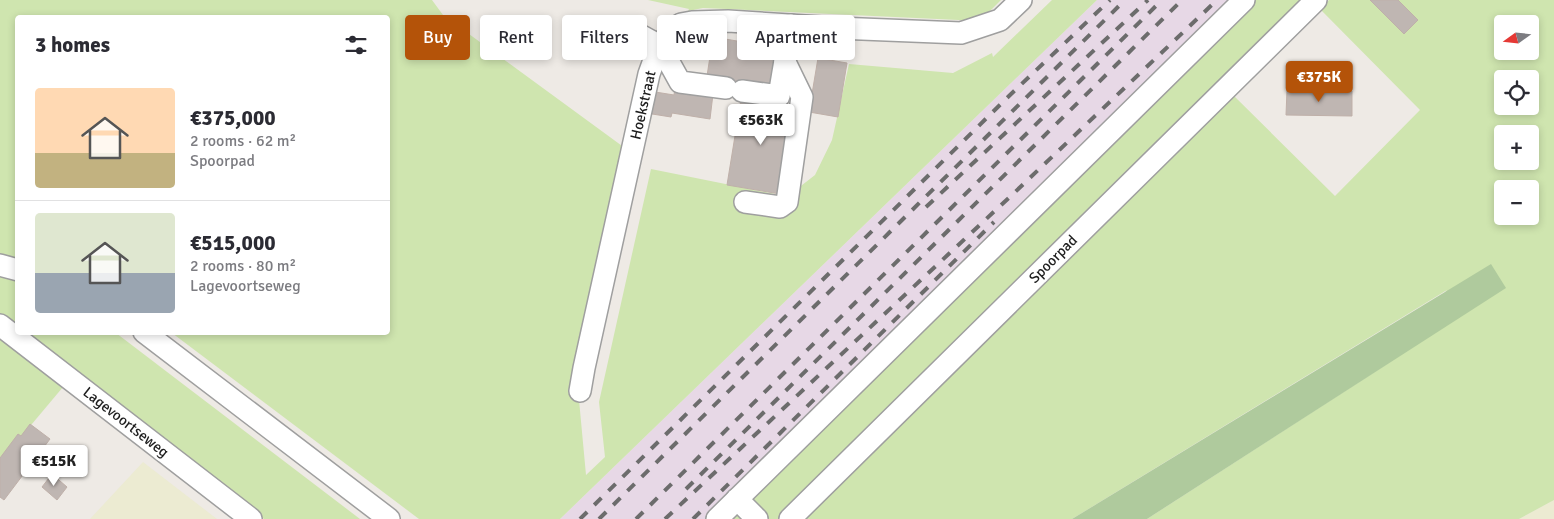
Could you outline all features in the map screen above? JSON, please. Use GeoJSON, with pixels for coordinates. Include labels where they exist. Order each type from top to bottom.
{"type":"FeatureCollection","features":[{"type":"Feature","properties":{"kind":"street","name":"Hoekstraat"},"geometry":{"type":"LineString","coordinates":[[855,28],[961,33],[1000,20],[1021,0]]}},
{"type":"Feature","properties":{"kind":"street"},"geometry":{"type":"LineString","coordinates":[[717,519],[1244,0]]}},
{"type":"Feature","properties":{"kind":"street","name":"Spoorpad"},"geometry":{"type":"LineString","coordinates":[[790,519],[1316,0]]}},
{"type":"Feature","properties":{"kind":"street","name":"Hoekstraat"},"geometry":{"type":"LineString","coordinates":[[580,391],[649,74],[657,54]]}},
{"type":"Feature","properties":{"kind":"street"},"geometry":{"type":"LineString","coordinates":[[668,60],[680,82],[779,96],[784,62]]}},
{"type":"Feature","properties":{"kind":"street"},"geometry":{"type":"LineString","coordinates":[[745,202],[780,207],[787,202],[802,97],[784,62]]}},
{"type":"Feature","properties":{"kind":"street"},"geometry":{"type":"LineString","coordinates":[[0,265],[15,269]]}},
{"type":"Feature","properties":{"kind":"street","name":"Lagevoortseweg"},"geometry":{"type":"LineString","coordinates":[[0,325],[252,519]]}},
{"type":"Feature","properties":{"kind":"street"},"geometry":{"type":"LineString","coordinates":[[148,335],[388,519]]}},
{"type":"Feature","properties":{"kind":"street"},"geometry":{"type":"LineString","coordinates":[[738,499],[757,519]]}},
{"type":"Feature","properties":{"kind":"shaded area"},"geometry":{"type":"Polygon","coordinates":[[[1097,0],[1238,0],[713,519],[560,519],[1097,0]]]}},
{"type":"Feature","properties":{"kind":"green space"},"geometry":{"type":"Polygon","coordinates":[[[0,0],[432,0],[443,15],[405,15],[405,60],[470,60],[470,35],[480,42],[480,60],[505,60],[629,151],[578,389],[586,475],[605,457],[599,402],[651,169],[780,195],[797,189],[815,175],[832,140],[849,64],[953,73],[992,53],[993,57],[1052,0],[1097,0],[560,519],[419,519],[175,335],[390,335],[390,15],[15,15],[15,258],[0,254],[0,0]]]}},
{"type":"Feature","properties":{"kind":"green space"},"geometry":{"type":"Polygon","coordinates":[[[648,0],[1001,0],[980,21],[703,8],[688,11],[689,9],[648,0]]]}},
{"type":"Feature","properties":{"kind":"green space"},"geometry":{"type":"Polygon","coordinates":[[[1250,0],[1304,0],[778,519],[724,519],[1250,0]]]}},
{"type":"Feature","properties":{"kind":"green space"},"geometry":{"type":"Polygon","coordinates":[[[1329,0],[1554,0],[1554,500],[1519,519],[1147,519],[1390,362],[1447,290],[1072,519],[803,519],[1233,95],[1335,196],[1420,110],[1320,9],[1329,0]]]}},
{"type":"Feature","properties":{"kind":"green space"},"geometry":{"type":"Polygon","coordinates":[[[1491,264],[1506,288],[1147,519],[1072,519],[1491,264]]]}},
{"type":"Feature","properties":{"kind":"green space"},"geometry":{"type":"Polygon","coordinates":[[[0,272],[15,276],[15,328],[0,316],[0,272]]]}},
{"type":"Feature","properties":{"kind":"green space"},"geometry":{"type":"Polygon","coordinates":[[[24,335],[119,335],[360,519],[264,519],[24,335]]]}},
{"type":"Feature","properties":{"kind":"green space"},"geometry":{"type":"Polygon","coordinates":[[[0,338],[63,387],[0,462],[0,338]]]}},
{"type":"Feature","properties":{"kind":"green space"},"geometry":{"type":"Polygon","coordinates":[[[143,462],[217,519],[90,519],[143,462]]]}},
{"type":"Feature","properties":{"kind":"green space"},"geometry":{"type":"Polygon","coordinates":[[[1554,500],[1554,519],[1519,519],[1554,500]]]}},
{"type":"Feature","properties":{"kind":"building"},"geometry":{"type":"Polygon","coordinates":[[[1370,0],[1398,0],[1418,20],[1404,34],[1370,0]]]}},
{"type":"Feature","properties":{"kind":"building"},"geometry":{"type":"Polygon","coordinates":[[[727,39],[737,41],[737,60],[777,60],[773,87],[707,76],[709,60],[727,60],[727,39]]]}},
{"type":"Feature","properties":{"kind":"building"},"geometry":{"type":"Polygon","coordinates":[[[818,60],[847,63],[838,117],[809,112],[818,60]]]}},
{"type":"Feature","properties":{"kind":"building"},"geometry":{"type":"Polygon","coordinates":[[[675,88],[713,94],[710,119],[672,113],[671,117],[646,113],[649,91],[674,95],[675,88]]]}},
{"type":"Feature","properties":{"kind":"building"},"geometry":{"type":"Polygon","coordinates":[[[1287,90],[1299,90],[1299,92],[1302,92],[1302,90],[1352,91],[1352,116],[1286,115],[1287,90]]]}},
{"type":"Feature","properties":{"kind":"building"},"geometry":{"type":"Polygon","coordinates":[[[741,99],[794,108],[780,194],[727,185],[741,99]]]}},
{"type":"Feature","properties":{"kind":"building"},"geometry":{"type":"Polygon","coordinates":[[[30,424],[50,439],[4,500],[0,497],[0,458],[18,434],[21,436],[30,424]]]}},
{"type":"Feature","properties":{"kind":"building"},"geometry":{"type":"Polygon","coordinates":[[[52,474],[67,487],[57,500],[42,487],[52,474]]]}},
{"type":"Feature","properties":{"kind":"railway"},"geometry":{"type":"LineString","coordinates":[[580,519],[1009,96],[1110,0]]}},
{"type":"Feature","properties":{"kind":"railway"},"geometry":{"type":"LineString","coordinates":[[599,519],[1125,0]]}},
{"type":"Feature","properties":{"kind":"railway"},"geometry":{"type":"LineString","coordinates":[[926,207],[1148,0]]}},
{"type":"Feature","properties":{"kind":"railway"},"geometry":{"type":"LineString","coordinates":[[636,519],[1162,0]]}},
{"type":"Feature","properties":{"kind":"railway"},"geometry":{"type":"LineString","coordinates":[[686,489],[1182,0]]}},
{"type":"Feature","properties":{"kind":"railway"},"geometry":{"type":"LineString","coordinates":[[665,519],[1014,193],[1217,0]]}},
{"type":"Feature","properties":{"kind":"railway"},"geometry":{"type":"LineString","coordinates":[[693,519],[994,222]]}}]}
